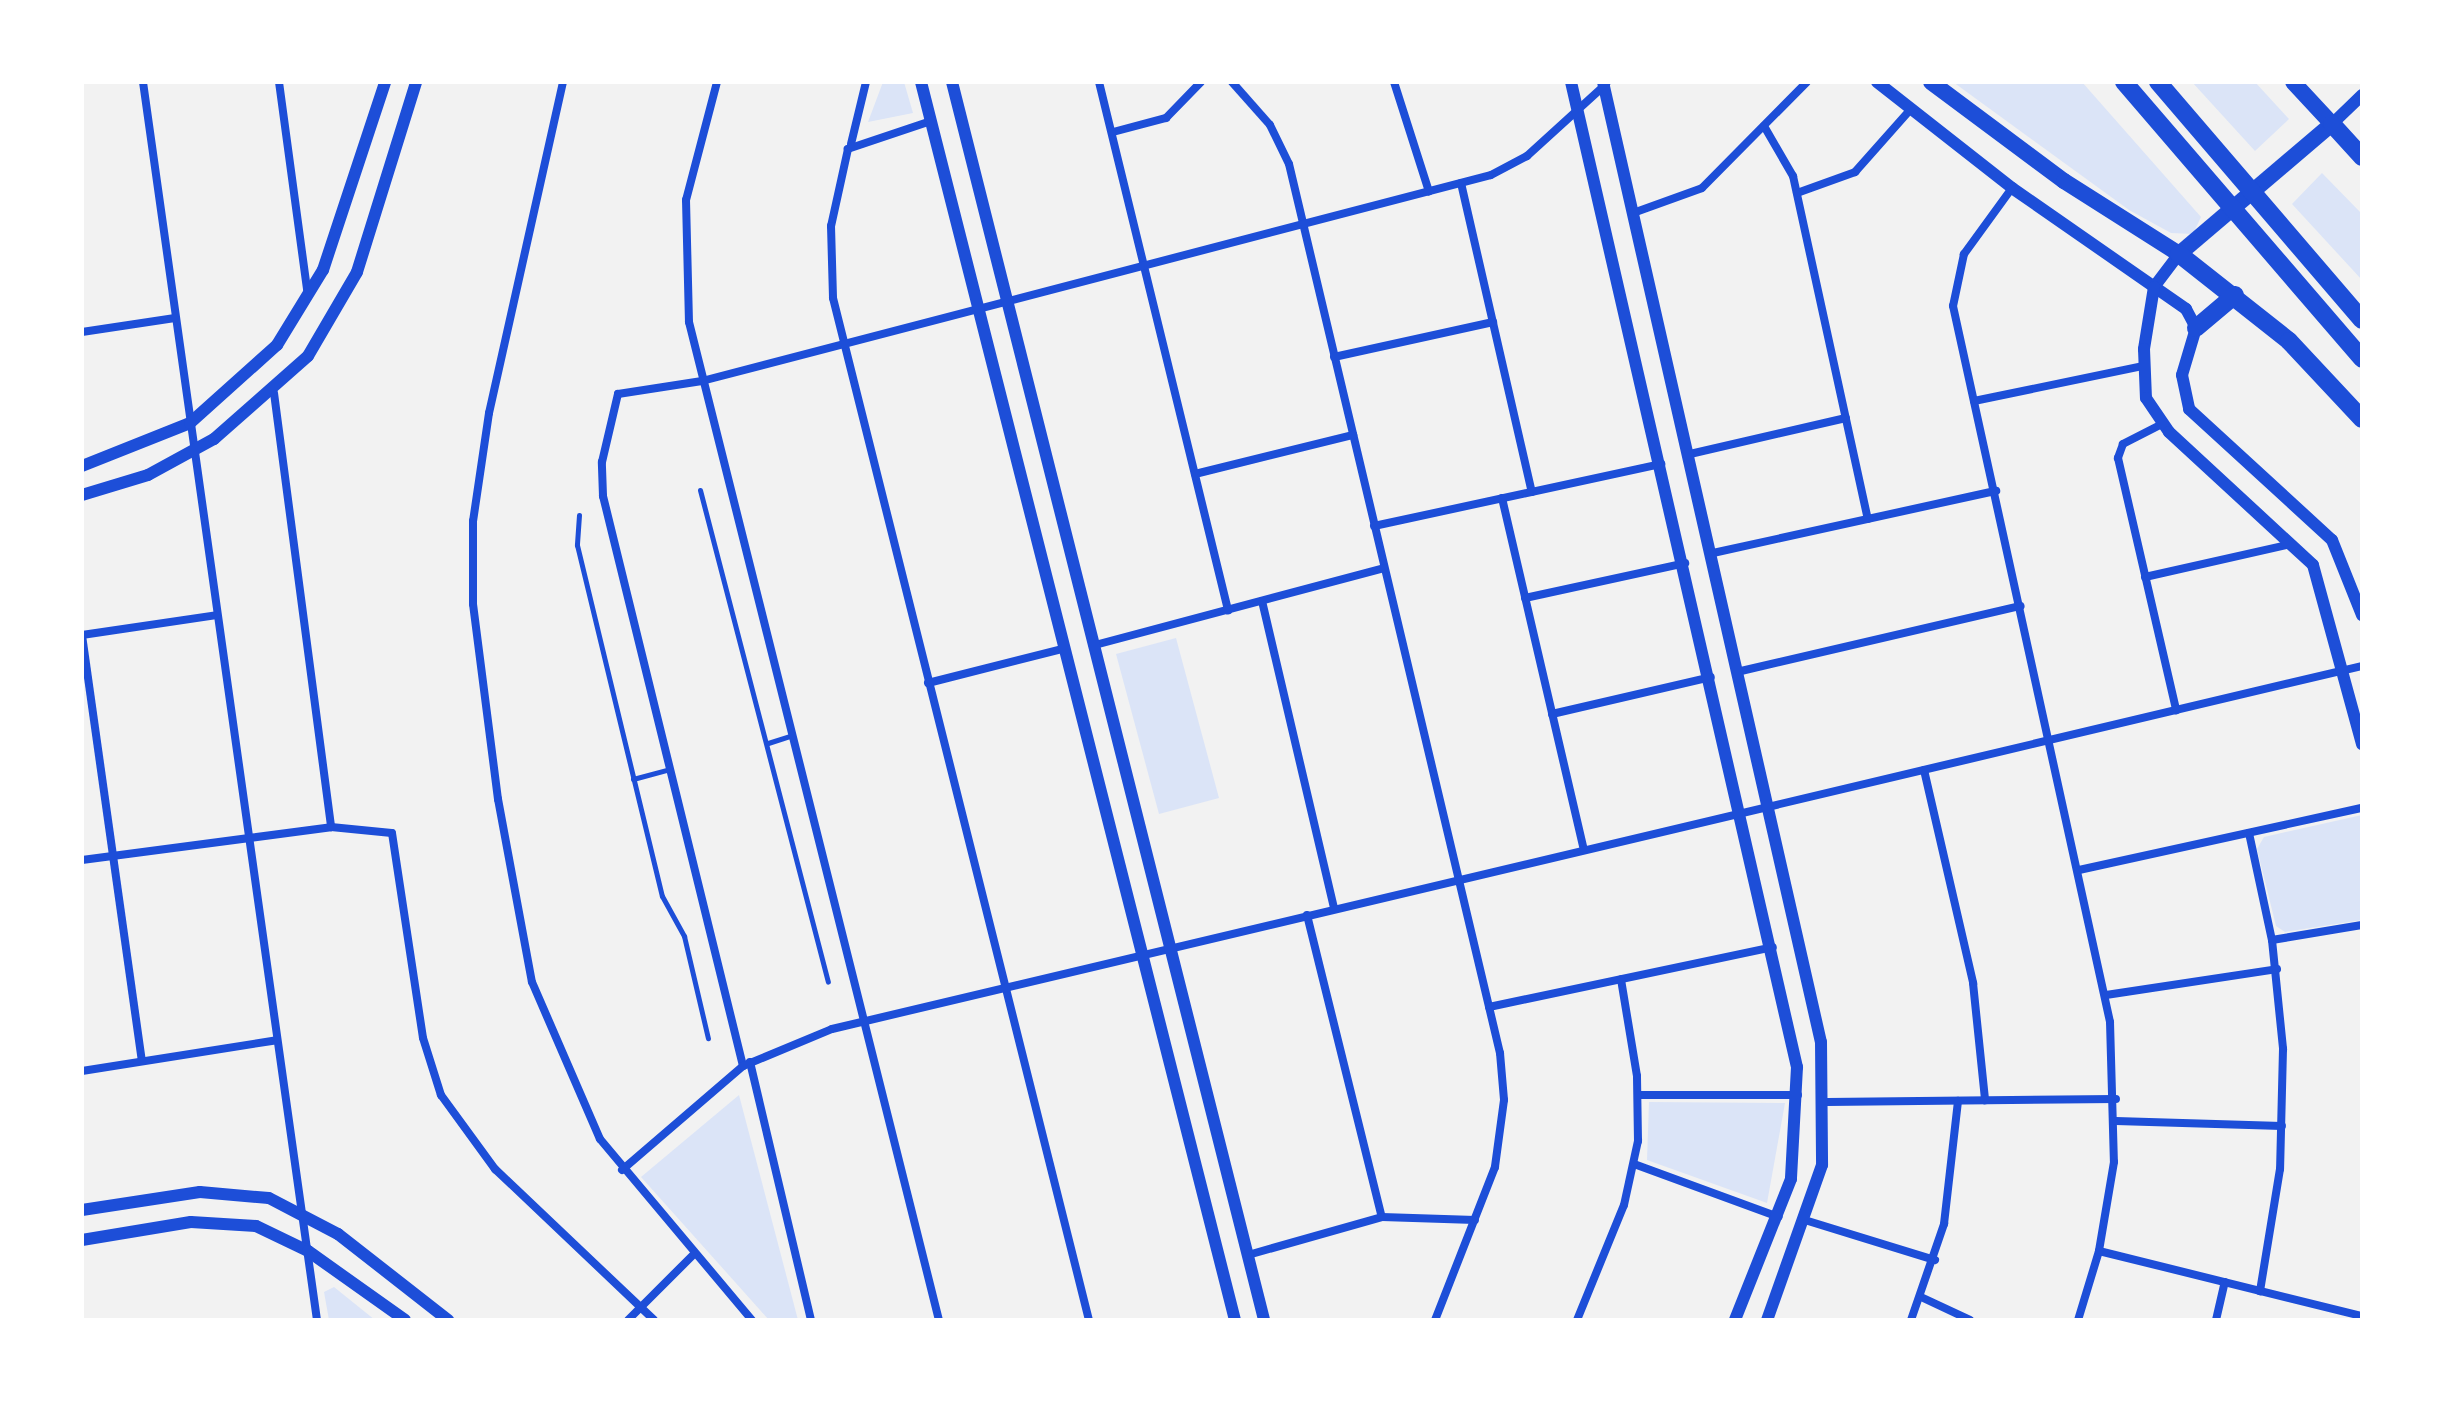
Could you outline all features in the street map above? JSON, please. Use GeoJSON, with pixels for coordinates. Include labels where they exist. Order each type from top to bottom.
{"type":"FeatureCollection","features":[{"type":"Feature","properties":{"kind":"highway"},"geometry":{"type":"LineString","coordinates":[[2124,82],[2362,359]]}},
{"type":"Feature","properties":{"kind":"highway"},"geometry":{"type":"LineString","coordinates":[[2158,82],[2362,320]]}},
{"type":"Feature","properties":{"kind":"highway"},"geometry":{"type":"LineString","coordinates":[[2332,124],[2362,157]]}},
{"type":"Feature","properties":{"kind":"highway"},"geometry":{"type":"LineString","coordinates":[[2179,254],[2235,295],[2362,419]]}},
{"type":"Feature","properties":{"kind":"highway"},"geometry":{"type":"LineString","coordinates":[[2196,328],[2235,295]]}},
{"type":"Feature","properties":{"kind":"main road"},"geometry":{"type":"LineString","coordinates":[[1931,82],[2053,174],[2179,254],[2208,234],[2332,124],[2293,82]]}},
{"type":"Feature","properties":{"kind":"street"},"geometry":{"type":"LineString","coordinates":[[143,82],[317,1320]]}},
{"type":"Feature","properties":{"kind":"street"},"geometry":{"type":"LineString","coordinates":[[279,82],[308,301]]}},
{"type":"Feature","properties":{"kind":"street"},"geometry":{"type":"LineString","coordinates":[[82,466],[190,423],[259,366],[308,301],[342,222],[385,82]]}},
{"type":"Feature","properties":{"kind":"street"},"geometry":{"type":"LineString","coordinates":[[82,495],[148,475],[194,452],[274,393],[336,315],[367,245],[416,82]]}},
{"type":"Feature","properties":{"kind":"street"},"geometry":{"type":"LineString","coordinates":[[563,82],[483,443],[471,575],[524,954],[600,1139],[622,1170],[752,1320]]}},
{"type":"Feature","properties":{"kind":"street"},"geometry":{"type":"LineString","coordinates":[[717,82],[691,170],[684,230],[685,291],[702,381],[939,1320]]}},
{"type":"Feature","properties":{"kind":"street"},"geometry":{"type":"LineString","coordinates":[[866,82],[830,239],[843,344],[1089,1320]]}},
{"type":"Feature","properties":{"kind":"street"},"geometry":{"type":"LineString","coordinates":[[921,82],[1235,1320]]}},
{"type":"Feature","properties":{"kind":"street"},"geometry":{"type":"LineString","coordinates":[[952,82],[1010,301],[1264,1320]]}},
{"type":"Feature","properties":{"kind":"street"},"geometry":{"type":"LineString","coordinates":[[1099,82],[1228,610]]}},
{"type":"Feature","properties":{"kind":"street"},"geometry":{"type":"LineString","coordinates":[[1113,132],[1166,118],[1201,82]]}},
{"type":"Feature","properties":{"kind":"street"},"geometry":{"type":"LineString","coordinates":[[1232,82],[1277,137],[1303,225],[1503,1076],[1503,1124],[1475,1220],[1435,1320]]}},
{"type":"Feature","properties":{"kind":"street"},"geometry":{"type":"LineString","coordinates":[[1394,82],[1429,192]]}},
{"type":"Feature","properties":{"kind":"street"},"geometry":{"type":"LineString","coordinates":[[1571,82],[1744,812],[1773,947],[1798,1095],[1795,1159],[1779,1217],[1735,1320]]}},
{"type":"Feature","properties":{"kind":"street"},"geometry":{"type":"LineString","coordinates":[[1633,213],[1693,194],[1807,82]]}},
{"type":"Feature","properties":{"kind":"street"},"geometry":{"type":"LineString","coordinates":[[1877,82],[2012,188],[2186,309],[2196,328],[2182,375],[2189,409],[2332,540],[2362,615]]}},
{"type":"Feature","properties":{"kind":"street"},"geometry":{"type":"LineString","coordinates":[[811,1320],[601,487],[618,394],[702,381],[1461,183],[1516,163],[1605,83]]}},
{"type":"Feature","properties":{"kind":"street"},"geometry":{"type":"LineString","coordinates":[[1605,83],[1772,805],[1827,1102],[1808,1221],[1767,1320]]}},
{"type":"Feature","properties":{"kind":"street"},"geometry":{"type":"LineString","coordinates":[[2332,124],[2362,95]]}},
{"type":"Feature","properties":{"kind":"street"},"geometry":{"type":"LineString","coordinates":[[1797,193],[1855,172],[1910,110]]}},
{"type":"Feature","properties":{"kind":"street"},"geometry":{"type":"LineString","coordinates":[[851,145],[931,121]]}},
{"type":"Feature","properties":{"kind":"street"},"geometry":{"type":"LineString","coordinates":[[1764,126],[1797,193],[1868,519]]}},
{"type":"Feature","properties":{"kind":"street"},"geometry":{"type":"LineString","coordinates":[[1461,183],[1532,492]]}},
{"type":"Feature","properties":{"kind":"street"},"geometry":{"type":"LineString","coordinates":[[2012,188],[1956,276],[1953,306],[2106,995],[2116,1121],[2099,1251],[2078,1320]]}},
{"type":"Feature","properties":{"kind":"street"},"geometry":{"type":"LineString","coordinates":[[2179,254],[2154,287],[2143,366],[2146,398],[2162,424],[2296,543],[2324,590],[2362,744]]}},
{"type":"Feature","properties":{"kind":"street"},"geometry":{"type":"LineString","coordinates":[[82,332],[175,318]]}},
{"type":"Feature","properties":{"kind":"street"},"geometry":{"type":"LineString","coordinates":[[1334,357],[1493,322]]}},
{"type":"Feature","properties":{"kind":"street"},"geometry":{"type":"LineString","coordinates":[[1974,401],[2143,366]]}},
{"type":"Feature","properties":{"kind":"street"},"geometry":{"type":"LineString","coordinates":[[274,393],[331,827]]}},
{"type":"Feature","properties":{"kind":"street"},"geometry":{"type":"LineString","coordinates":[[1690,454],[1846,418]]}},
{"type":"Feature","properties":{"kind":"street"},"geometry":{"type":"LineString","coordinates":[[2162,424],[2118,453],[2176,710]]}},
{"type":"Feature","properties":{"kind":"street"},"geometry":{"type":"LineString","coordinates":[[1195,474],[1353,435]]}},
{"type":"Feature","properties":{"kind":"street"},"geometry":{"type":"LineString","coordinates":[[1374,526],[1662,464]]}},
{"type":"Feature","properties":{"kind":"street"},"geometry":{"type":"LineString","coordinates":[[1713,553],[1996,491]]}},
{"type":"Feature","properties":{"kind":"street"},"geometry":{"type":"LineString","coordinates":[[1502,498],[1584,850]]}},
{"type":"Feature","properties":{"kind":"street"},"geometry":{"type":"LineString","coordinates":[[2145,577],[2296,543]]}},
{"type":"Feature","properties":{"kind":"street"},"geometry":{"type":"LineString","coordinates":[[1525,598],[1685,563]]}},
{"type":"Feature","properties":{"kind":"street"},"geometry":{"type":"LineString","coordinates":[[1095,645],[1384,568]]}},
{"type":"Feature","properties":{"kind":"street"},"geometry":{"type":"LineString","coordinates":[[1262,601],[1334,909]]}},
{"type":"Feature","properties":{"kind":"street"},"geometry":{"type":"LineString","coordinates":[[1741,671],[2021,606]]}},
{"type":"Feature","properties":{"kind":"street"},"geometry":{"type":"LineString","coordinates":[[142,1061],[82,635],[217,615]]}},
{"type":"Feature","properties":{"kind":"street"},"geometry":{"type":"LineString","coordinates":[[928,683],[1066,648]]}},
{"type":"Feature","properties":{"kind":"street"},"geometry":{"type":"LineString","coordinates":[[622,1170],[746,1064],[864,1020],[2362,666]]}},
{"type":"Feature","properties":{"kind":"street"},"geometry":{"type":"LineString","coordinates":[[1552,714],[1712,676]]}},
{"type":"Feature","properties":{"kind":"street"},"geometry":{"type":"LineString","coordinates":[[1924,770],[1973,983],[1985,1100]]}},
{"type":"Feature","properties":{"kind":"street"},"geometry":{"type":"LineString","coordinates":[[2079,870],[2362,808]]}},
{"type":"Feature","properties":{"kind":"street"},"geometry":{"type":"LineString","coordinates":[[82,860],[331,827],[392,833],[423,1038],[441,1095],[495,1169],[643,1305],[654,1320]]}},
{"type":"Feature","properties":{"kind":"street"},"geometry":{"type":"LineString","coordinates":[[2249,833],[2277,969],[2282,1126],[2260,1291]]}},
{"type":"Feature","properties":{"kind":"street"},"geometry":{"type":"LineString","coordinates":[[1307,915],[1382,1217]]}},
{"type":"Feature","properties":{"kind":"street"},"geometry":{"type":"LineString","coordinates":[[2272,940],[2362,925]]}},
{"type":"Feature","properties":{"kind":"street"},"geometry":{"type":"LineString","coordinates":[[1489,1007],[1773,947]]}},
{"type":"Feature","properties":{"kind":"street"},"geometry":{"type":"LineString","coordinates":[[2106,995],[2277,969]]}},
{"type":"Feature","properties":{"kind":"street"},"geometry":{"type":"LineString","coordinates":[[1577,1320],[1634,1164],[1639,1095],[1621,979]]}},
{"type":"Feature","properties":{"kind":"street"},"geometry":{"type":"LineString","coordinates":[[82,1071],[277,1040]]}},
{"type":"Feature","properties":{"kind":"street"},"geometry":{"type":"LineString","coordinates":[[1639,1095],[1798,1095]]}},
{"type":"Feature","properties":{"kind":"street"},"geometry":{"type":"LineString","coordinates":[[1827,1102],[2116,1099]]}},
{"type":"Feature","properties":{"kind":"street"},"geometry":{"type":"LineString","coordinates":[[1911,1320],[1935,1260],[1958,1101]]}},
{"type":"Feature","properties":{"kind":"street"},"geometry":{"type":"LineString","coordinates":[[2116,1121],[2282,1126]]}},
{"type":"Feature","properties":{"kind":"street"},"geometry":{"type":"LineString","coordinates":[[1634,1164],[1779,1217]]}},
{"type":"Feature","properties":{"kind":"street"},"geometry":{"type":"LineString","coordinates":[[82,1210],[222,1192],[301,1211],[448,1320]]}},
{"type":"Feature","properties":{"kind":"street"},"geometry":{"type":"LineString","coordinates":[[1248,1255],[1382,1217],[1475,1220]]}},
{"type":"Feature","properties":{"kind":"street"},"geometry":{"type":"LineString","coordinates":[[82,1240],[217,1221],[256,1226],[308,1251],[405,1320]]}},
{"type":"Feature","properties":{"kind":"street"},"geometry":{"type":"LineString","coordinates":[[1808,1221],[1935,1260]]}},
{"type":"Feature","properties":{"kind":"street"},"geometry":{"type":"LineString","coordinates":[[2099,1251],[2362,1316]]}},
{"type":"Feature","properties":{"kind":"street"},"geometry":{"type":"LineString","coordinates":[[628,1320],[694,1254]]}},
{"type":"Feature","properties":{"kind":"street"},"geometry":{"type":"LineString","coordinates":[[2216,1320],[2225,1282]]}},
{"type":"Feature","properties":{"kind":"street"},"geometry":{"type":"LineString","coordinates":[[1921,1297],[1970,1320]]}},
{"type":"Feature","properties":{"kind":"lane"},"geometry":{"type":"LineString","coordinates":[[700,490],[828,982]]}},
{"type":"Feature","properties":{"kind":"lane"},"geometry":{"type":"LineString","coordinates":[[579,515],[577,545],[633,779],[708,1038]]}},
{"type":"Feature","properties":{"kind":"lane"},"geometry":{"type":"LineString","coordinates":[[768,743],[792,735]]}},
{"type":"Feature","properties":{"kind":"lane"},"geometry":{"type":"LineString","coordinates":[[633,779],[670,769]]}},
{"type":"Feature","properties":{"kind":"shaded area"},"geometry":{"type":"Polygon","coordinates":[[[883,82],[904,82],[913,113],[868,122],[883,82]]]}},
{"type":"Feature","properties":{"kind":"shaded area"},"geometry":{"type":"Polygon","coordinates":[[[1953,82],[2082,82],[2201,217],[2193,234],[2171,233],[2129,210],[1953,82]]]}},
{"type":"Feature","properties":{"kind":"shaded area"},"geometry":{"type":"Polygon","coordinates":[[[2192,82],[2255,82],[2289,119],[2255,151],[2192,82]]]}},
{"type":"Feature","properties":{"kind":"shaded area"},"geometry":{"type":"Polygon","coordinates":[[[2322,173],[2362,214],[2362,280],[2292,204],[2322,173]]]}},
{"type":"Feature","properties":{"kind":"shaded area"},"geometry":{"type":"Polygon","coordinates":[[[1176,638],[1219,798],[1159,814],[1116,654],[1176,638]]]}},
{"type":"Feature","properties":{"kind":"shaded area"},"geometry":{"type":"Polygon","coordinates":[[[2362,815],[2362,920],[2285,932],[2276,926],[2257,849],[2264,837],[2362,815]]]}},
{"type":"Feature","properties":{"kind":"shaded area"},"geometry":{"type":"Polygon","coordinates":[[[739,1095],[798,1320],[769,1320],[641,1177],[739,1095]]]}},
{"type":"Feature","properties":{"kind":"shaded area"},"geometry":{"type":"Polygon","coordinates":[[[1649,1102],[1785,1103],[1767,1203],[1647,1160],[1649,1102]]]}},
{"type":"Feature","properties":{"kind":"shaded area"},"geometry":{"type":"Polygon","coordinates":[[[334,1287],[375,1320],[329,1320],[324,1292],[334,1287]]]}}]}
